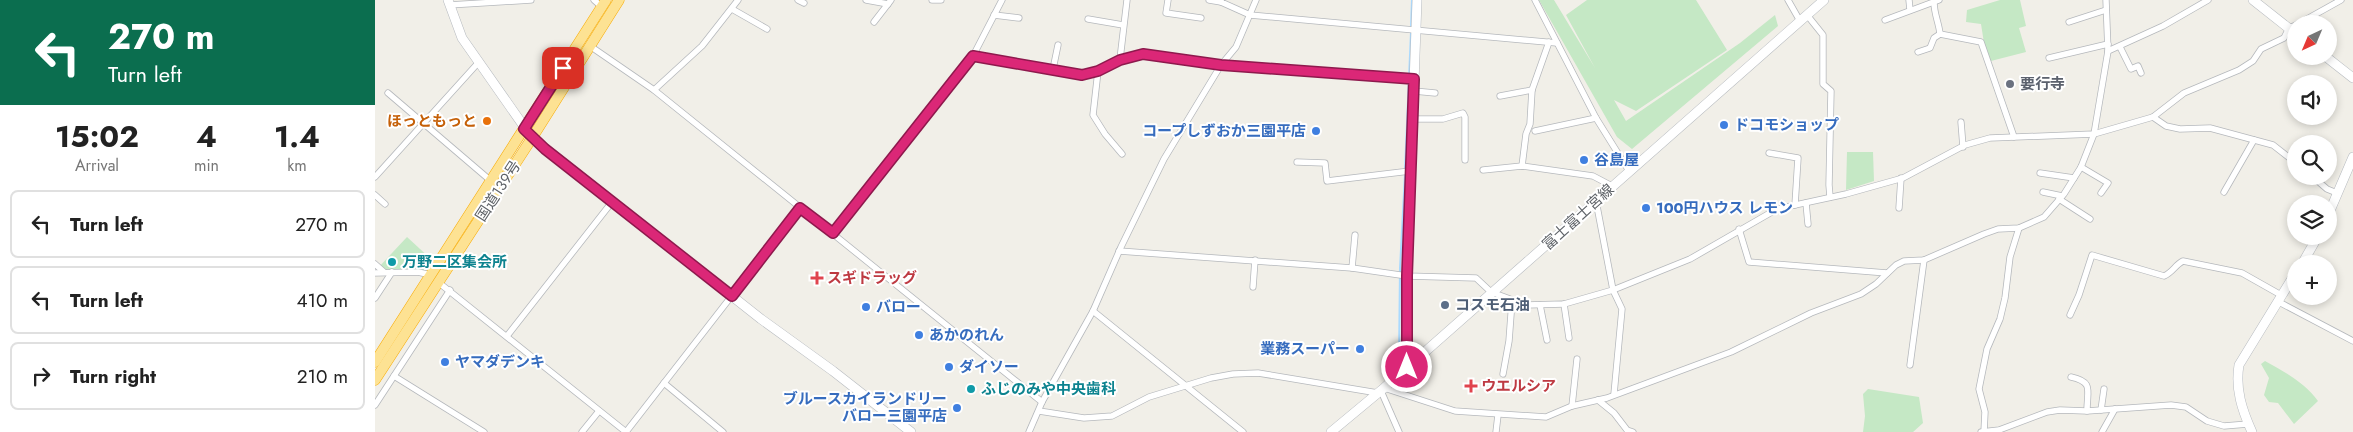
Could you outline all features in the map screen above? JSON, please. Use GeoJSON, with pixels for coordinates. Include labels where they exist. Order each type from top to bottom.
{"type":"FeatureCollection","features":[{"type":"Feature","properties":{"kind":"highway","name":"国道139号"},"geometry":{"type":"LineString","coordinates":[[375,362],[532,138],[619,0]]}},
{"type":"Feature","properties":{"kind":"highway","name":"国道139号"},"geometry":{"type":"LineString","coordinates":[[375,380],[399,343],[434,278],[491,181],[601,2]]}},
{"type":"Feature","properties":{"kind":"street"},"geometry":{"type":"LineString","coordinates":[[531,0],[448,2],[462,38],[524,129],[532,138],[732,296],[911,432]]}},
{"type":"Feature","properties":{"kind":"street"},"geometry":{"type":"LineString","coordinates":[[654,90],[702,46],[738,0]]}},
{"type":"Feature","properties":{"kind":"street"},"geometry":{"type":"LineString","coordinates":[[866,0],[889,2]]}},
{"type":"Feature","properties":{"kind":"street"},"geometry":{"type":"LineString","coordinates":[[932,0],[941,0]]}},
{"type":"Feature","properties":{"kind":"street"},"geometry":{"type":"LineString","coordinates":[[833,233],[973,56],[1002,0]]}},
{"type":"Feature","properties":{"kind":"street"},"geometry":{"type":"LineString","coordinates":[[1120,60],[1127,0]]}},
{"type":"Feature","properties":{"kind":"street"},"geometry":{"type":"LineString","coordinates":[[1168,0],[1166,14],[1201,18]]}},
{"type":"Feature","properties":{"kind":"street"},"geometry":{"type":"LineString","coordinates":[[1209,0],[1221,1],[1250,15],[1557,43]]}},
{"type":"Feature","properties":{"kind":"street"},"geometry":{"type":"LineString","coordinates":[[1029,432],[1042,402],[1093,311],[1119,251],[1164,159],[1221,65],[1236,47],[1256,0]]}},
{"type":"Feature","properties":{"kind":"street"},"geometry":{"type":"LineString","coordinates":[[1407,367],[1405,276],[1406,172],[1414,91],[1411,79],[1413,31],[1417,0]]}},
{"type":"Feature","properties":{"kind":"street"},"geometry":{"type":"LineString","coordinates":[[1535,0],[1596,118],[1629,171]]}},
{"type":"Feature","properties":{"kind":"street"},"geometry":{"type":"LineString","coordinates":[[1788,0],[1803,18],[1823,35],[1823,84],[1831,91],[1830,197]]}},
{"type":"Feature","properties":{"kind":"street","name":"富士富士宮線"},"geometry":{"type":"LineString","coordinates":[[1331,432],[1381,391],[1823,0]]}},
{"type":"Feature","properties":{"kind":"street"},"geometry":{"type":"LineString","coordinates":[[1909,0],[1910,10]]}},
{"type":"Feature","properties":{"kind":"street"},"geometry":{"type":"LineString","coordinates":[[1039,411],[1097,418],[1112,416],[1149,396],[1218,377],[1258,373],[1381,391],[1455,411],[1498,415],[1546,416],[1573,406],[1598,400],[1731,352],[1811,313],[1861,294],[1877,284],[1896,265],[1904,261],[1924,260],[1998,229],[2019,228],[2044,217],[2081,167],[2094,134],[2108,48],[2106,0]]}},
{"type":"Feature","properties":{"kind":"street"},"geometry":{"type":"LineString","coordinates":[[2049,58],[2120,47],[2187,13],[2208,0]]}},
{"type":"Feature","properties":{"kind":"street"},"geometry":{"type":"LineString","coordinates":[[2253,0],[2287,23]]}},
{"type":"Feature","properties":{"kind":"street"},"geometry":{"type":"LineString","coordinates":[[2316,15],[2341,0]]}},
{"type":"Feature","properties":{"kind":"street"},"geometry":{"type":"LineString","coordinates":[[1885,20],[1937,1]]}},
{"type":"Feature","properties":{"kind":"street"},"geometry":{"type":"LineString","coordinates":[[1937,1],[1934,13],[1939,22],[1940,34]]}},
{"type":"Feature","properties":{"kind":"street"},"geometry":{"type":"LineString","coordinates":[[874,22],[889,2]]}},
{"type":"Feature","properties":{"kind":"street"},"geometry":{"type":"LineString","coordinates":[[732,9],[767,29]]}},
{"type":"Feature","properties":{"kind":"street"},"geometry":{"type":"LineString","coordinates":[[2069,22],[2107,10]]}},
{"type":"Feature","properties":{"kind":"street"},"geometry":{"type":"LineString","coordinates":[[994,15],[1019,18]]}},
{"type":"Feature","properties":{"kind":"street"},"geometry":{"type":"LineString","coordinates":[[1088,19],[1123,25]]}},
{"type":"Feature","properties":{"kind":"street"},"geometry":{"type":"LineString","coordinates":[[1918,52],[1930,48],[1935,38],[1940,34],[1981,42],[2014,137]]}},
{"type":"Feature","properties":{"kind":"street"},"geometry":{"type":"LineString","coordinates":[[1119,251],[1352,268],[1405,276],[1476,278],[1491,292],[1512,301],[1526,305],[1564,304],[1613,290],[1690,259],[1777,209],[1901,178],[1963,147],[1989,138],[2094,134],[2153,117],[2183,93],[2239,70],[2253,61],[2261,49],[2287,35]]}},
{"type":"Feature","properties":{"kind":"street"},"geometry":{"type":"LineString","coordinates":[[1522,166],[1526,134],[1530,124],[1532,90],[1549,42]]}},
{"type":"Feature","properties":{"kind":"street"},"geometry":{"type":"LineString","coordinates":[[1053,69],[1057,45]]}},
{"type":"Feature","properties":{"kind":"street"},"geometry":{"type":"LineString","coordinates":[[590,46],[654,90],[1042,402]]}},
{"type":"Feature","properties":{"kind":"street"},"geometry":{"type":"LineString","coordinates":[[2120,47],[2131,69],[2138,66],[2141,73]]}},
{"type":"Feature","properties":{"kind":"street"},"geometry":{"type":"LineString","coordinates":[[973,56],[1082,75],[1098,71],[1120,60],[1143,54],[1221,65],[1411,79]]}},
{"type":"Feature","properties":{"kind":"street"},"geometry":{"type":"LineString","coordinates":[[375,178],[479,64]]}},
{"type":"Feature","properties":{"kind":"street"},"geometry":{"type":"LineString","coordinates":[[2336,65],[2353,78]]}},
{"type":"Feature","properties":{"kind":"street"},"geometry":{"type":"LineString","coordinates":[[1098,71],[1093,115],[1105,134],[1122,154]]}},
{"type":"Feature","properties":{"kind":"street"},"geometry":{"type":"LineString","coordinates":[[1500,96],[1532,90]]}},
{"type":"Feature","properties":{"kind":"street"},"geometry":{"type":"LineString","coordinates":[[1414,91],[1435,93]]}},
{"type":"Feature","properties":{"kind":"street"},"geometry":{"type":"LineString","coordinates":[[389,93],[491,181]]}},
{"type":"Feature","properties":{"kind":"street"},"geometry":{"type":"LineString","coordinates":[[1412,119],[1443,120],[1463,114],[1465,117],[1465,160]]}},
{"type":"Feature","properties":{"kind":"street"},"geometry":{"type":"LineString","coordinates":[[2153,117],[2166,126],[2180,129],[2210,128],[2273,145],[2287,156]]}},
{"type":"Feature","properties":{"kind":"street"},"geometry":{"type":"LineString","coordinates":[[1535,131],[1596,118]]}},
{"type":"Feature","properties":{"kind":"street"},"geometry":{"type":"LineString","coordinates":[[1961,122],[1963,147]]}},
{"type":"Feature","properties":{"kind":"street"},"geometry":{"type":"LineString","coordinates":[[2223,192],[2254,140]]}},
{"type":"Feature","properties":{"kind":"street"},"geometry":{"type":"LineString","coordinates":[[1769,153],[1798,158],[1795,205]]}},
{"type":"Feature","properties":{"kind":"street"},"geometry":{"type":"LineString","coordinates":[[2322,185],[2337,193],[2349,177],[2353,157]]}},
{"type":"Feature","properties":{"kind":"street"},"geometry":{"type":"LineString","coordinates":[[1297,162],[1325,163],[1327,181],[1406,172]]}},
{"type":"Feature","properties":{"kind":"street"},"geometry":{"type":"LineString","coordinates":[[1483,170],[1522,166],[1593,176],[1612,186]]}},
{"type":"Feature","properties":{"kind":"street"},"geometry":{"type":"LineString","coordinates":[[2081,167],[2108,183],[2101,193]]}},
{"type":"Feature","properties":{"kind":"street"},"geometry":{"type":"LineString","coordinates":[[2040,173],[2074,178]]}},
{"type":"Feature","properties":{"kind":"street"},"geometry":{"type":"LineString","coordinates":[[1899,208],[1901,178]]}},
{"type":"Feature","properties":{"kind":"street"},"geometry":{"type":"LineString","coordinates":[[2043,192],[2060,197],[2090,219]]}},
{"type":"Feature","properties":{"kind":"street"},"geometry":{"type":"LineString","coordinates":[[375,194],[385,204]]}},
{"type":"Feature","properties":{"kind":"street"},"geometry":{"type":"LineString","coordinates":[[1596,201],[1613,290],[1622,309],[1623,321],[1614,394]]}},
{"type":"Feature","properties":{"kind":"street"},"geometry":{"type":"LineString","coordinates":[[507,336],[612,202]]}},
{"type":"Feature","properties":{"kind":"street"},"geometry":{"type":"LineString","coordinates":[[1806,202],[1808,224]]}},
{"type":"Feature","properties":{"kind":"street"},"geometry":{"type":"LineString","coordinates":[[375,272],[392,272],[434,278],[626,432],[800,208]]}},
{"type":"Feature","properties":{"kind":"street"},"geometry":{"type":"LineString","coordinates":[[2019,228],[2010,257],[2005,298],[2000,319],[1987,349],[1979,389],[1985,412],[1983,432],[1999,431],[2047,412],[2060,410],[2087,411],[2171,405],[2185,407],[2207,422],[2224,426],[2250,428],[2236,380],[2239,365],[2287,286]]}},
{"type":"Feature","properties":{"kind":"street"},"geometry":{"type":"LineString","coordinates":[[1739,230],[1749,262],[1887,273]]}},
{"type":"Feature","properties":{"kind":"street"},"geometry":{"type":"LineString","coordinates":[[1352,268],[1355,236]]}},
{"type":"Feature","properties":{"kind":"street"},"geometry":{"type":"LineString","coordinates":[[2070,314],[2079,295],[2092,255],[2164,276],[2170,273],[2176,264],[2183,261],[2242,273],[2279,298],[2353,341]]}},
{"type":"Feature","properties":{"kind":"street"},"geometry":{"type":"LineString","coordinates":[[1253,288],[1255,260]]}},
{"type":"Feature","properties":{"kind":"street"},"geometry":{"type":"LineString","coordinates":[[1910,365],[1924,260]]}},
{"type":"Feature","properties":{"kind":"street"},"geometry":{"type":"LineString","coordinates":[[375,264],[383,272]]}},
{"type":"Feature","properties":{"kind":"street"},"geometry":{"type":"LineString","coordinates":[[375,298],[392,272]]}},
{"type":"Feature","properties":{"kind":"street"},"geometry":{"type":"LineString","coordinates":[[375,405],[451,290]]}},
{"type":"Feature","properties":{"kind":"street"},"geometry":{"type":"LineString","coordinates":[[1503,374],[1509,341],[1512,301]]}},
{"type":"Feature","properties":{"kind":"street"},"geometry":{"type":"LineString","coordinates":[[1564,304],[1569,338]]}},
{"type":"Feature","properties":{"kind":"street"},"geometry":{"type":"LineString","coordinates":[[1540,305],[1547,340]]}},
{"type":"Feature","properties":{"kind":"street"},"geometry":{"type":"LineString","coordinates":[[1093,311],[1188,385],[1243,432]]}},
{"type":"Feature","properties":{"kind":"street"},"geometry":{"type":"LineString","coordinates":[[399,343],[411,350]]}},
{"type":"Feature","properties":{"kind":"street"},"geometry":{"type":"LineString","coordinates":[[1573,406],[1577,359]]}},
{"type":"Feature","properties":{"kind":"street"},"geometry":{"type":"LineString","coordinates":[[394,376],[484,432]]}},
{"type":"Feature","properties":{"kind":"street"},"geometry":{"type":"LineString","coordinates":[[2071,377],[2084,380],[2087,384],[2087,411]]}},
{"type":"Feature","properties":{"kind":"street"},"geometry":{"type":"LineString","coordinates":[[664,383],[723,432]]}},
{"type":"Feature","properties":{"kind":"street"},"geometry":{"type":"LineString","coordinates":[[2101,410],[2104,389]]}},
{"type":"Feature","properties":{"kind":"street"},"geometry":{"type":"LineString","coordinates":[[1381,391],[1399,432]]}},
{"type":"Feature","properties":{"kind":"street"},"geometry":{"type":"LineString","coordinates":[[1598,400],[1614,413],[1629,431]]}},
{"type":"Feature","properties":{"kind":"street"},"geometry":{"type":"LineString","coordinates":[[2102,432],[2115,409]]}},
{"type":"Feature","properties":{"kind":"street"},"geometry":{"type":"LineString","coordinates":[[582,432],[599,411]]}},
{"type":"Feature","properties":{"kind":"street"},"geometry":{"type":"LineString","coordinates":[[1496,432],[1498,415]]}},
{"type":"Feature","properties":{"kind":"street"},"geometry":{"type":"LineString","coordinates":[[2220,432],[2224,426]]}},
{"type":"Feature","properties":{"kind":"green space"},"geometry":{"type":"Polygon","coordinates":[[[1539,0],[1554,0],[1595,68],[1566,15],[1587,0],[1696,0],[1727,50],[1636,111],[1614,100],[1626,121],[1740,43],[1775,15],[1778,26],[1632,149],[1617,137],[1539,0]]]}},
{"type":"Feature","properties":{"kind":"green space"},"geometry":{"type":"Polygon","coordinates":[[[2000,0],[2020,0],[2026,26],[2019,28],[2026,52],[1987,62],[1981,24],[1966,22],[1967,10],[2000,0]]]}},
{"type":"Feature","properties":{"kind":"green space"},"geometry":{"type":"Polygon","coordinates":[[[1847,152],[1873,152],[1874,181],[1846,190],[1847,152]]]}},
{"type":"Feature","properties":{"kind":"green space"},"geometry":{"type":"Polygon","coordinates":[[[407,237],[432,260],[423,273],[384,272],[378,268],[407,237]]]}},
{"type":"Feature","properties":{"kind":"green space"},"geometry":{"type":"Polygon","coordinates":[[[2265,361],[2301,383],[2318,401],[2294,424],[2278,403],[2269,402],[2264,395],[2269,378],[2261,364],[2265,361]]]}},
{"type":"Feature","properties":{"kind":"green space"},"geometry":{"type":"Polygon","coordinates":[[[1868,389],[1919,397],[1923,423],[1913,432],[1863,432],[1865,416],[1863,394],[1868,389]]]}},
{"type":"Feature","properties":{"kind":"waterway"},"geometry":{"type":"LineString","coordinates":[[1411,27],[1412,0]]}},
{"type":"Feature","properties":{"kind":"waterway"},"geometry":{"type":"LineString","coordinates":[[1405,169],[1411,32]]}},
{"type":"Feature","properties":{"kind":"waterway"},"geometry":{"type":"LineString","coordinates":[[1399,359],[1400,268],[1405,174]]}},
{"type":"Feature","properties":{"kind":"place","name":"要行寺"},"geometry":{"type":"Point","coordinates":[2010,84]}},
{"type":"Feature","properties":{"kind":"place","name":"ほっともっと"},"geometry":{"type":"Point","coordinates":[487,121]}},
{"type":"Feature","properties":{"kind":"place","name":"ドコモショップ"},"geometry":{"type":"Point","coordinates":[1724,125]}},
{"type":"Feature","properties":{"kind":"place","name":"コープしずおか三園平店"},"geometry":{"type":"Point","coordinates":[1316,131]}},
{"type":"Feature","properties":{"kind":"place","name":"谷島屋"},"geometry":{"type":"Point","coordinates":[1584,160]}},
{"type":"Feature","properties":{"kind":"place","name":"100円ハウス レモン"},"geometry":{"type":"Point","coordinates":[1646,208]}},
{"type":"Feature","properties":{"kind":"place","name":"万野二区集会所"},"geometry":{"type":"Point","coordinates":[392,262]}},
{"type":"Feature","properties":{"kind":"place","name":"スギドラッグ"},"geometry":{"type":"Point","coordinates":[817,278]}},
{"type":"Feature","properties":{"kind":"place","name":"コスモ石油"},"geometry":{"type":"Point","coordinates":[1445,305]}},
{"type":"Feature","properties":{"kind":"place","name":"バロー"},"geometry":{"type":"Point","coordinates":[866,307]}},
{"type":"Feature","properties":{"kind":"place","name":"あかのれん"},"geometry":{"type":"Point","coordinates":[919,335]}},
{"type":"Feature","properties":{"kind":"place","name":"業務スーパー"},"geometry":{"type":"Point","coordinates":[1360,349]}},
{"type":"Feature","properties":{"kind":"place","name":"ヤマダデンキ"},"geometry":{"type":"Point","coordinates":[445,362]}},
{"type":"Feature","properties":{"kind":"place","name":"ダイソー"},"geometry":{"type":"Point","coordinates":[949,367]}},
{"type":"Feature","properties":{"kind":"place","name":"ウエルシア"},"geometry":{"type":"Point","coordinates":[1471,386]}},
{"type":"Feature","properties":{"kind":"place","name":"ふじのみや中央歯科"},"geometry":{"type":"Point","coordinates":[971,389]}},
{"type":"Feature","properties":{"kind":"place","name":"ブルースカイランドリー バロー三園平店"},"geometry":{"type":"Point","coordinates":[957,408]}},
{"type":"Feature","properties":{"kind":"route"},"geometry":{"type":"LineString","coordinates":[[563,68],[524,129],[545,149],[732,296],[800,208],[833,233],[932,111],[973,56],[1082,75],[1098,71],[1120,60],[1143,54],[1221,65],[1414,79],[1407,276],[1407,367]]}}]}
